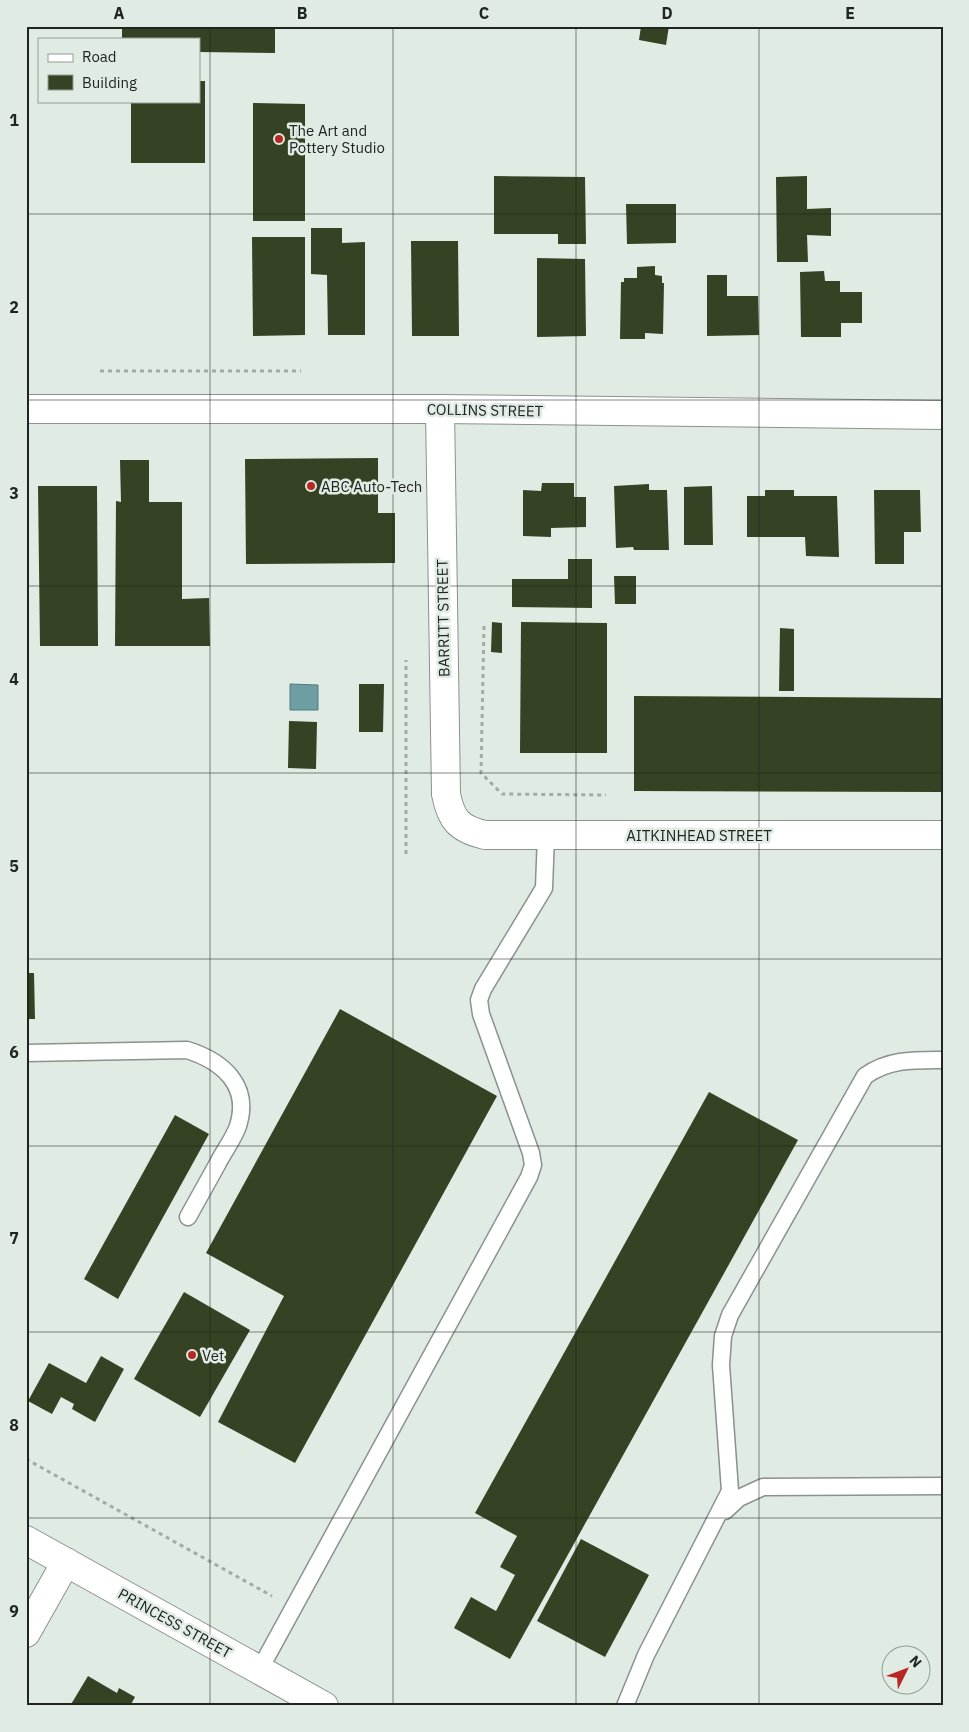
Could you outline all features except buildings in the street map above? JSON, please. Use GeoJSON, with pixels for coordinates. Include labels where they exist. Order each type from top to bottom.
{"type":"FeatureCollection","features":[{"type":"Feature","properties":{"kind":"street","name":"COLLINS STREET"},"geometry":{"type":"LineString","coordinates":[[26,409],[440,409],[943,415]]}},
{"type":"Feature","properties":{"kind":"street","name":"BARRITT STREET"},"geometry":{"type":"LineString","coordinates":[[440,409],[446,794],[449,809],[458,824]]}},
{"type":"Feature","properties":{"kind":"street","name":"AITKINHEAD STREET"},"geometry":{"type":"LineString","coordinates":[[458,824],[472,832],[485,835],[943,835]]}},
{"type":"Feature","properties":{"kind":"street","name":"PRINCESS STREET"},"geometry":{"type":"LineString","coordinates":[[26,1540],[324,1706]]}},
{"type":"Feature","properties":{"kind":"street"},"geometry":{"type":"LineString","coordinates":[[26,1633],[66,1562]]}},
{"type":"Feature","properties":{"kind":"lane"},"geometry":{"type":"LineString","coordinates":[[260,1670],[530,1177],[533,1165],[531,1153],[481,1014],[479,1000],[483,989],[544,888],[546,835]]}},
{"type":"Feature","properties":{"kind":"lane"},"geometry":{"type":"LineString","coordinates":[[26,1053],[187,1050],[204,1055],[221,1065],[232,1078],[239,1093],[242,1110],[238,1127],[188,1217]]}},
{"type":"Feature","properties":{"kind":"lane"},"geometry":{"type":"LineString","coordinates":[[625,1706],[646,1655],[730,1491],[721,1365],[723,1336],[730,1315],[865,1076],[877,1067],[892,1062],[943,1060]]}},
{"type":"Feature","properties":{"kind":"lane"},"geometry":{"type":"LineString","coordinates":[[716,1520],[738,1498],[763,1487],[943,1486]]}},
{"type":"Feature","properties":{"kind":"path"},"geometry":{"type":"LineString","coordinates":[[100,371],[300,371]]}},
{"type":"Feature","properties":{"kind":"path"},"geometry":{"type":"LineString","coordinates":[[484,626],[481,772],[502,794],[606,795]]}},
{"type":"Feature","properties":{"kind":"path"},"geometry":{"type":"LineString","coordinates":[[406,660],[406,854]]}},
{"type":"Feature","properties":{"kind":"path"},"geometry":{"type":"LineString","coordinates":[[26,1459],[293,1608]]}},
{"type":"Feature","properties":{"kind":"water"},"geometry":{"type":"Polygon","coordinates":[[[290,684],[318,685],[318,710],[290,710],[290,684]]]}},
{"type":"Feature","properties":{"kind":"place","name":"The Art and Pottery Studio"},"geometry":{"type":"Point","coordinates":[279,139]}},
{"type":"Feature","properties":{"kind":"place","name":"ABC Auto-Tech"},"geometry":{"type":"Point","coordinates":[311,486]}},
{"type":"Feature","properties":{"kind":"place","name":"Vet"},"geometry":{"type":"Point","coordinates":[192,1355]}}]}
